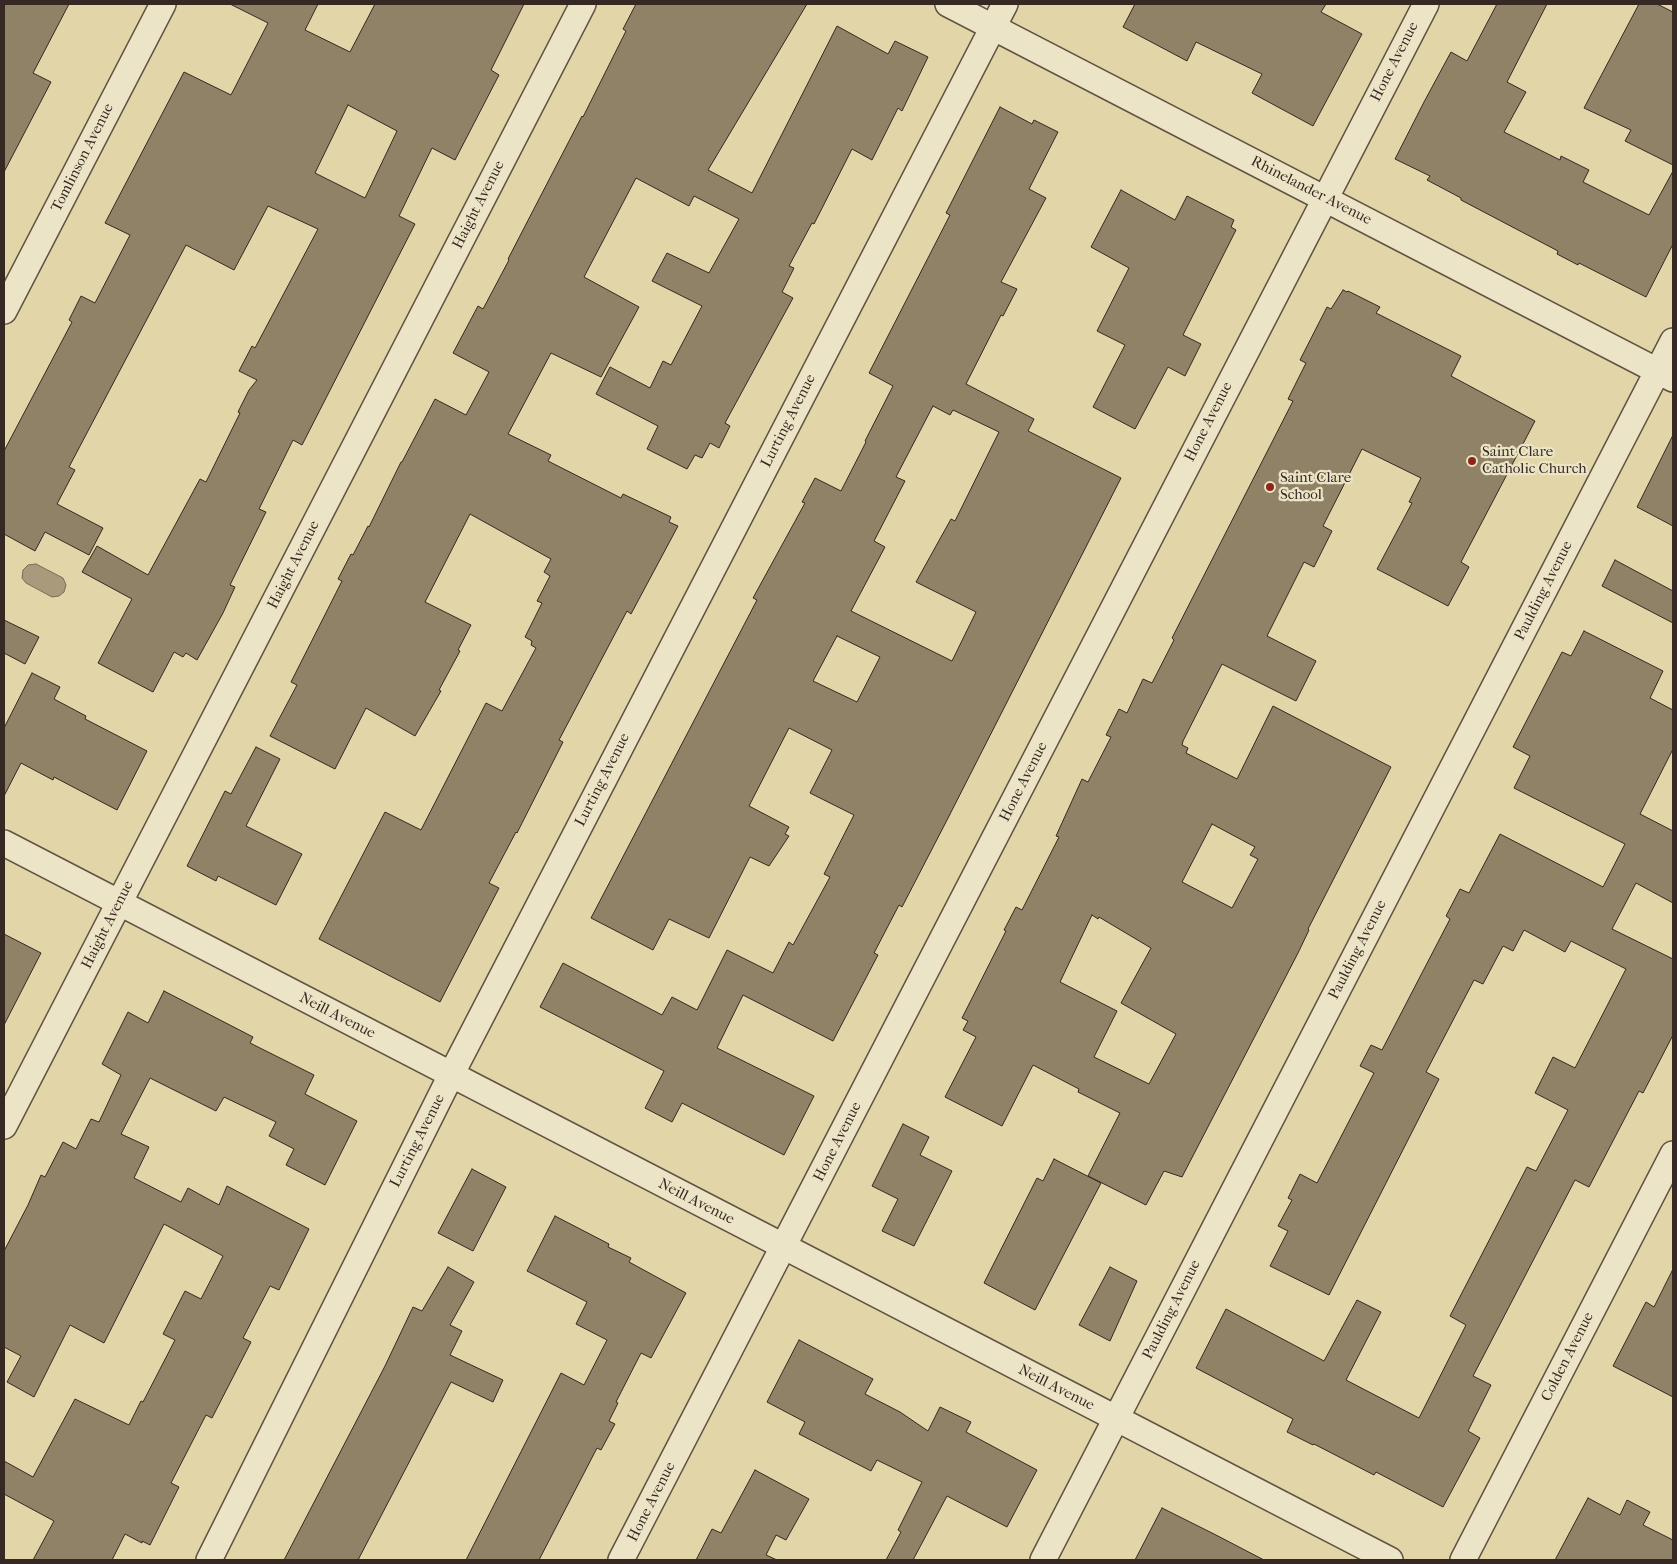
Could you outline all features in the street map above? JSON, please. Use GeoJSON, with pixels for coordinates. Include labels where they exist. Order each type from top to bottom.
{"type":"FeatureCollection","features":[{"type":"Feature","properties":{"kind":"street","name":"Tomlinson Avenue"},"geometry":{"type":"LineString","coordinates":[[4,311],[163,4]]}},
{"type":"Feature","properties":{"kind":"street","name":"Haight Avenue"},"geometry":{"type":"LineString","coordinates":[[4,1126],[583,4]]}},
{"type":"Feature","properties":{"kind":"street","name":"Rhinelander Avenue"},"geometry":{"type":"LineString","coordinates":[[948,4],[1665,375]]}},
{"type":"Feature","properties":{"kind":"street","name":"Lurting Avenue"},"geometry":{"type":"LineString","coordinates":[[209,1560],[451,1075],[1005,4]]}},
{"type":"Feature","properties":{"kind":"street","name":"Hone Avenue"},"geometry":{"type":"LineString","coordinates":[[622,1560],[1426,4]]}},
{"type":"Feature","properties":{"kind":"street","name":"Paulding Avenue"},"geometry":{"type":"LineString","coordinates":[[1042,1560],[1665,375],[1673,341]]}},
{"type":"Feature","properties":{"kind":"street","name":"Neill Avenue"},"geometry":{"type":"LineString","coordinates":[[4,843],[1390,1560]]}},
{"type":"Feature","properties":{"kind":"street","name":"Colden Avenue"},"geometry":{"type":"LineString","coordinates":[[1463,1560],[1673,1154]]}},
{"type":"Feature","properties":{"kind":"shaded area"},"geometry":{"type":"Polygon","coordinates":[[[36,564],[63,578],[66,585],[64,592],[59,596],[52,597],[26,583],[22,578],[23,570],[28,565],[36,564]]]}},
{"type":"Feature","properties":{"kind":"building"},"geometry":{"type":"Polygon","coordinates":[[[4,4],[69,4],[33,73],[51,82],[4,172],[4,4]]]}},
{"type":"Feature","properties":{"kind":"building"},"geometry":{"type":"Polygon","coordinates":[[[230,4],[318,4],[305,30],[350,52],[375,4],[524,4],[491,70],[499,75],[455,160],[432,148],[399,216],[415,224],[302,445],[293,440],[259,509],[266,512],[230,585],[235,587],[223,613],[197,660],[186,653],[183,657],[174,652],[153,692],[98,663],[132,599],[82,572],[97,546],[148,575],[200,479],[206,482],[240,413],[238,412],[249,390],[257,380],[239,371],[252,346],[255,348],[318,229],[268,206],[234,270],[186,245],[69,467],[75,470],[57,504],[103,528],[89,555],[45,532],[35,551],[4,534],[4,451],[72,322],[69,320],[81,296],[95,303],[130,235],[105,223],[184,72],[231,95],[268,23],[230,4]],[[348,105],[315,173],[365,198],[397,131],[348,105]]]}},
{"type":"Feature","properties":{"kind":"building"},"geometry":{"type":"Polygon","coordinates":[[[636,4],[807,4],[708,170],[752,193],[837,26],[888,54],[895,41],[928,57],[902,111],[898,108],[872,160],[852,149],[814,224],[812,223],[789,266],[794,268],[782,292],[793,298],[725,423],[730,426],[719,448],[710,443],[702,458],[695,455],[687,469],[647,449],[658,426],[596,394],[610,367],[650,388],[663,361],[671,365],[702,306],[652,281],[667,253],[709,273],[739,219],[694,196],[689,206],[636,178],[584,277],[639,307],[601,377],[551,353],[508,434],[551,455],[548,461],[621,498],[623,494],[671,517],[669,522],[678,526],[631,614],[627,611],[559,740],[563,742],[517,833],[489,883],[499,888],[440,1002],[319,939],[385,812],[421,830],[486,703],[502,711],[536,648],[531,645],[532,641],[525,637],[542,603],[537,601],[550,576],[544,572],[551,559],[470,514],[425,602],[471,625],[458,650],[460,651],[439,690],[441,691],[415,736],[366,708],[335,769],[270,736],[297,685],[291,682],[342,581],[338,579],[351,554],[353,555],[369,527],[435,399],[466,415],[489,372],[453,353],[478,306],[483,309],[509,260],[626,31],[623,29],[636,4]]]}},
{"type":"Feature","properties":{"kind":"building"},"geometry":{"type":"Polygon","coordinates":[[[1135,4],[1326,4],[1321,12],[1362,34],[1313,126],[1252,93],[1262,74],[1196,42],[1187,61],[1123,27],[1135,4]]]}},
{"type":"Feature","properties":{"kind":"building"},"geometry":{"type":"Polygon","coordinates":[[[1497,4],[1547,4],[1507,82],[1526,92],[1504,132],[1560,160],[1561,156],[1589,170],[1583,182],[1649,215],[1673,171],[1673,244],[1646,297],[1557,254],[1558,251],[1461,200],[1461,198],[1427,180],[1430,176],[1395,159],[1451,52],[1467,61],[1497,4]]]}},
{"type":"Feature","properties":{"kind":"building"},"geometry":{"type":"Polygon","coordinates":[[[1639,4],[1657,4],[1673,12],[1673,165],[1625,141],[1631,130],[1584,108],[1639,4]]]}},
{"type":"Feature","properties":{"kind":"building"},"geometry":{"type":"Polygon","coordinates":[[[1000,107],[1032,124],[1034,120],[1058,132],[1029,189],[1046,198],[1001,282],[1017,289],[1003,316],[1001,315],[966,384],[1034,419],[1028,431],[1121,478],[902,907],[899,905],[874,953],[878,955],[833,1041],[743,995],[717,1048],[814,1096],[784,1155],[682,1103],[672,1122],[645,1108],[664,1071],[540,1007],[563,963],[662,1015],[672,997],[697,1010],[727,950],[773,973],[789,942],[793,945],[830,877],[824,874],[854,815],[810,793],[832,750],[789,728],[749,806],[789,827],[785,834],[789,836],[769,866],[750,857],[709,938],[669,919],[653,950],[591,918],[757,600],[753,598],[805,503],[802,502],[815,478],[841,491],[866,442],[893,386],[869,373],[950,215],[946,213],[1000,107]],[[933,406],[896,477],[905,481],[874,541],[885,547],[851,611],[952,661],[976,612],[916,582],[951,519],[955,521],[999,432],[953,410],[950,415],[933,406]],[[837,636],[813,681],[857,702],[880,657],[837,636]]]}},
{"type":"Feature","properties":{"kind":"building"},"geometry":{"type":"Polygon","coordinates":[[[1121,190],[1175,220],[1187,196],[1234,220],[1231,227],[1236,230],[1183,335],[1201,344],[1185,376],[1168,367],[1135,429],[1093,407],[1125,345],[1097,331],[1129,268],[1091,247],[1121,190]]]}},
{"type":"Feature","properties":{"kind":"building"},"geometry":{"type":"Polygon","coordinates":[[[1343,290],[1380,307],[1376,313],[1461,356],[1451,376],[1535,421],[1461,562],[1469,567],[1448,606],[1377,569],[1412,503],[1409,502],[1421,478],[1362,449],[1323,526],[1332,531],[1314,567],[1304,562],[1267,636],[1316,661],[1296,701],[1222,664],[1183,741],[1182,745],[1188,748],[1186,753],[1237,779],[1273,706],[1391,767],[1308,929],[1298,953],[1182,1177],[1164,1171],[1146,1205],[1088,1176],[1120,1113],[1078,1092],[1079,1089],[1033,1065],[1002,1126],[945,1097],[976,1037],[963,1030],[968,1021],[962,1018],[1006,931],[1004,930],[1016,907],[1022,910],[1059,837],[1056,836],[1082,779],[1088,782],[1111,737],[1106,735],[1119,709],[1127,713],[1143,679],[1152,683],[1174,640],[1172,638],[1293,401],[1288,399],[1306,363],[1300,360],[1327,307],[1331,309],[1343,290]],[[1212,824],[1182,882],[1232,908],[1258,859],[1250,855],[1255,847],[1212,824]],[[1092,915],[1060,982],[1117,1011],[1094,1057],[1149,1084],[1176,1034],[1121,1003],[1151,948],[1099,917],[1098,919],[1092,915]]]}},
{"type":"Feature","properties":{"kind":"building"},"geometry":{"type":"Polygon","coordinates":[[[1673,435],[1673,526],[1637,507],[1673,435]]]}},
{"type":"Feature","properties":{"kind":"building"},"geometry":{"type":"Polygon","coordinates":[[[1615,560],[1673,591],[1673,623],[1602,586],[1615,560]]]}},
{"type":"Feature","properties":{"kind":"building"},"geometry":{"type":"Polygon","coordinates":[[[4,620],[39,637],[25,664],[4,653],[4,620]]]}},
{"type":"Feature","properties":{"kind":"building"},"geometry":{"type":"Polygon","coordinates":[[[1584,631],[1663,671],[1650,698],[1673,710],[1673,749],[1640,814],[1673,831],[1673,903],[1636,883],[1612,929],[1673,959],[1673,1035],[1643,1093],[1639,1091],[1589,1187],[1575,1180],[1473,1376],[1491,1385],[1468,1431],[1480,1438],[1443,1507],[1376,1472],[1374,1475],[1287,1432],[1293,1419],[1196,1368],[1226,1309],[1324,1361],[1357,1300],[1381,1312],[1346,1380],[1419,1418],[1466,1325],[1450,1316],[1527,1167],[1536,1171],[1568,1110],[1535,1093],[1553,1057],[1575,1068],[1626,969],[1571,941],[1565,952],[1524,930],[1513,951],[1503,946],[1483,984],[1474,980],[1426,1072],[1439,1079],[1329,1295],[1270,1266],[1288,1231],[1278,1226],[1292,1200],[1288,1198],[1300,1174],[1317,1183],[1374,1073],[1360,1066],[1371,1045],[1382,1050],[1450,919],[1446,916],[1460,889],[1469,893],[1500,834],[1603,887],[1625,844],[1514,788],[1530,756],[1513,747],[1562,652],[1571,656],[1584,631]]]}},
{"type":"Feature","properties":{"kind":"building"},"geometry":{"type":"Polygon","coordinates":[[[32,673],[60,687],[54,699],[86,716],[85,719],[147,751],[117,810],[54,777],[53,780],[21,763],[4,796],[4,728],[32,673]]]}},
{"type":"Feature","properties":{"kind":"building"},"geometry":{"type":"Polygon","coordinates":[[[256,747],[280,759],[246,826],[302,854],[276,905],[218,876],[216,881],[187,866],[225,791],[231,794],[256,747]]]}},
{"type":"Feature","properties":{"kind":"building"},"geometry":{"type":"Polygon","coordinates":[[[4,934],[41,953],[4,1025],[4,934]]]}},
{"type":"Feature","properties":{"kind":"building"},"geometry":{"type":"Polygon","coordinates":[[[164,991],[253,1037],[250,1043],[314,1075],[305,1094],[357,1121],[325,1185],[286,1165],[294,1149],[269,1136],[276,1122],[224,1097],[216,1111],[150,1078],[121,1134],[149,1147],[134,1178],[181,1202],[188,1188],[219,1205],[227,1186],[309,1229],[279,1290],[270,1286],[243,1338],[251,1342],[212,1418],[206,1415],[171,1483],[179,1487],[150,1545],[125,1534],[112,1560],[33,1560],[54,1521],[4,1494],[4,1461],[33,1477],[75,1399],[129,1425],[175,1340],[163,1334],[185,1291],[201,1299],[223,1256],[164,1224],[104,1343],[70,1325],[34,1397],[7,1382],[21,1356],[4,1347],[4,1251],[41,1175],[45,1177],[63,1142],[76,1149],[91,1119],[99,1122],[121,1075],[102,1064],[128,1012],[148,1023],[164,991]]]}},
{"type":"Feature","properties":{"kind":"building"},"geometry":{"type":"Polygon","coordinates":[[[903,1124],[929,1137],[920,1155],[952,1171],[914,1246],[882,1231],[898,1199],[872,1186],[903,1124]]]}},
{"type":"Feature","properties":{"kind":"building"},"geometry":{"type":"Polygon","coordinates":[[[1054,1159],[1101,1183],[1035,1310],[984,1283],[1037,1178],[1043,1181],[1054,1159]]]}},
{"type":"Feature","properties":{"kind":"building"},"geometry":{"type":"Polygon","coordinates":[[[472,1169],[506,1187],[473,1251],[438,1233],[472,1169]]]}},
{"type":"Feature","properties":{"kind":"building"},"geometry":{"type":"Polygon","coordinates":[[[555,1216],[609,1244],[608,1247],[631,1258],[629,1262],[686,1293],[651,1358],[641,1353],[616,1402],[618,1403],[609,1421],[615,1424],[601,1450],[597,1448],[539,1560],[466,1560],[561,1373],[584,1385],[607,1340],[576,1324],[587,1302],[527,1271],[555,1216]]]}},
{"type":"Feature","properties":{"kind":"building"},"geometry":{"type":"Polygon","coordinates":[[[448,1267],[474,1282],[450,1325],[462,1331],[450,1355],[503,1380],[493,1402],[451,1382],[358,1560],[284,1560],[385,1366],[413,1307],[422,1311],[448,1267]]]}},
{"type":"Feature","properties":{"kind":"building"},"geometry":{"type":"Polygon","coordinates":[[[1110,1267],[1137,1281],[1110,1341],[1079,1325],[1110,1267]]]}},
{"type":"Feature","properties":{"kind":"building"},"geometry":{"type":"Polygon","coordinates":[[[1673,1269],[1673,1397],[1613,1366],[1646,1302],[1654,1307],[1673,1269]]]}},
{"type":"Feature","properties":{"kind":"building"},"geometry":{"type":"Polygon","coordinates":[[[799,1340],[873,1379],[865,1394],[900,1412],[928,1431],[940,1407],[971,1422],[966,1432],[1037,1470],[1007,1527],[947,1496],[913,1560],[886,1560],[901,1532],[898,1530],[922,1482],[877,1460],[871,1471],[799,1434],[805,1422],[767,1402],[799,1340]]]}},
{"type":"Feature","properties":{"kind":"building"},"geometry":{"type":"Polygon","coordinates":[[[755,1470],[809,1499],[786,1540],[776,1535],[766,1555],[777,1560],[696,1560],[712,1529],[721,1533],[755,1470]]]}},
{"type":"Feature","properties":{"kind":"building"},"geometry":{"type":"Polygon","coordinates":[[[1588,1498],[1620,1515],[1627,1500],[1650,1512],[1643,1525],[1673,1540],[1673,1560],[1555,1560],[1588,1498]]]}},
{"type":"Feature","properties":{"kind":"building"},"geometry":{"type":"Polygon","coordinates":[[[1162,1508],[1214,1534],[1264,1560],[1135,1560],[1162,1508]]]}},
{"type":"Feature","properties":{"kind":"place","name":"Saint Clare Catholic Church"},"geometry":{"type":"Point","coordinates":[1472,461]}},
{"type":"Feature","properties":{"kind":"place","name":"Saint Clare School"},"geometry":{"type":"Point","coordinates":[1270,487]}}]}
